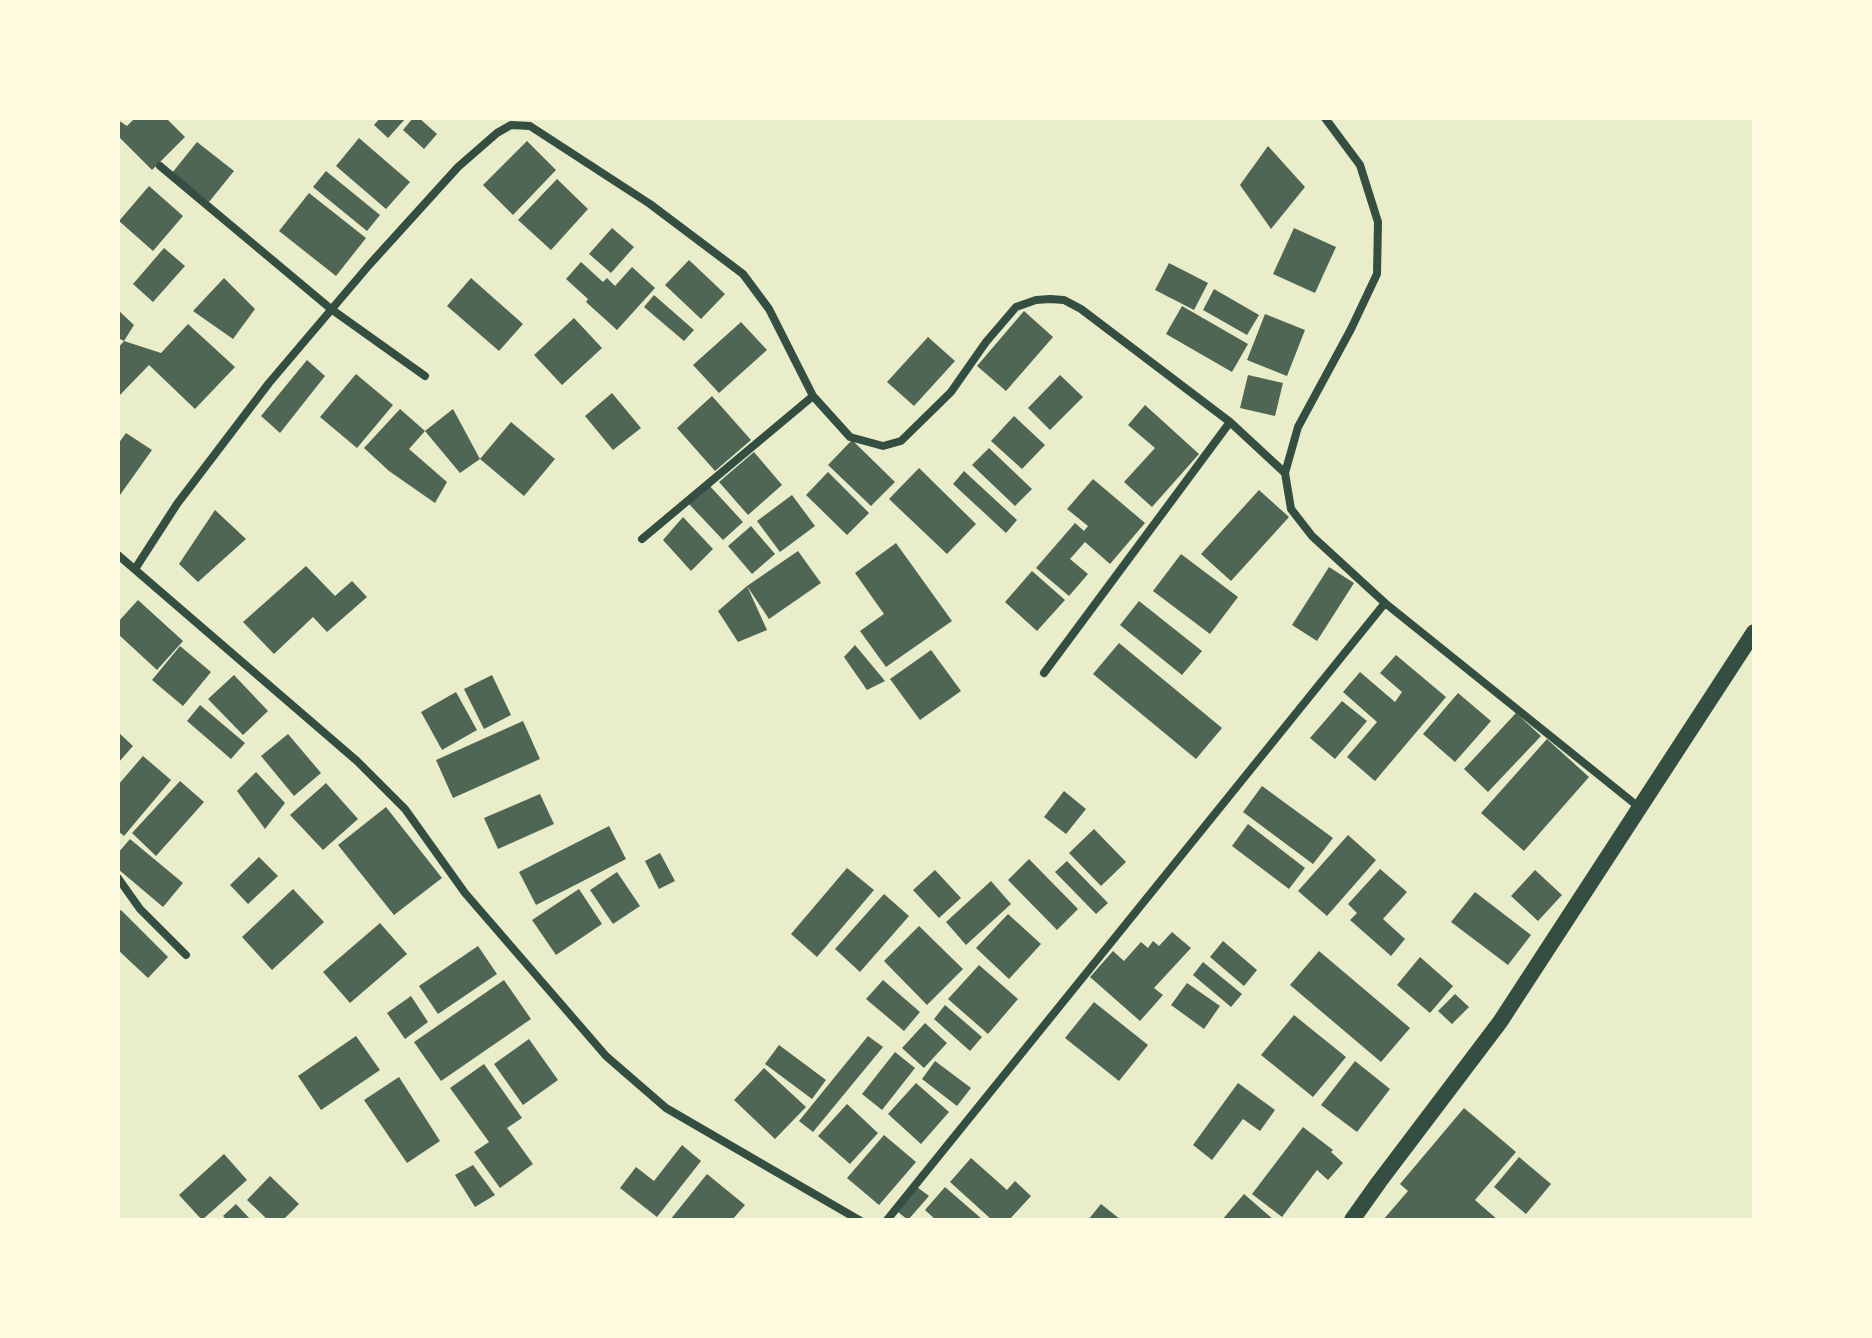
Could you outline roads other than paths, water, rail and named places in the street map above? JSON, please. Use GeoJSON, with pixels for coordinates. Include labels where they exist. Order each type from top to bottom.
{"type":"FeatureCollection","features":[{"type":"Feature","properties":{"kind":"main road"},"geometry":{"type":"LineString","coordinates":[[1352,1220],[1500,1022],[1754,632]]}},
{"type":"Feature","properties":{"kind":"street"},"geometry":{"type":"LineString","coordinates":[[1325,118],[1360,165],[1378,222],[1377,274],[1298,427],[1285,473],[1291,509],[1312,536],[1385,603],[1641,808]]}},
{"type":"Feature","properties":{"kind":"street"},"geometry":{"type":"LineString","coordinates":[[135,569],[177,504],[269,383],[331,309],[458,167],[497,133],[511,125],[530,126],[650,204],[743,274],[769,309],[813,396],[850,437],[883,446],[901,441],[951,392],[986,342],[1016,307],[1036,300],[1064,300],[1081,309],[1230,422],[1285,473]]}},
{"type":"Feature","properties":{"kind":"street"},"geometry":{"type":"LineString","coordinates":[[160,166],[331,309],[425,376]]}},
{"type":"Feature","properties":{"kind":"street"},"geometry":{"type":"LineString","coordinates":[[642,539],[813,396]]}},
{"type":"Feature","properties":{"kind":"street"},"geometry":{"type":"LineString","coordinates":[[1044,673],[1230,422]]}},
{"type":"Feature","properties":{"kind":"street"},"geometry":{"type":"LineString","coordinates":[[118,555],[357,761],[405,809],[465,893],[606,1056],[666,1108],[859,1220]]}},
{"type":"Feature","properties":{"kind":"street"},"geometry":{"type":"LineString","coordinates":[[887,1220],[1385,603]]}},
{"type":"Feature","properties":{"kind":"street"},"geometry":{"type":"LineString","coordinates":[[118,878],[140,909],[186,955]]}}]}
